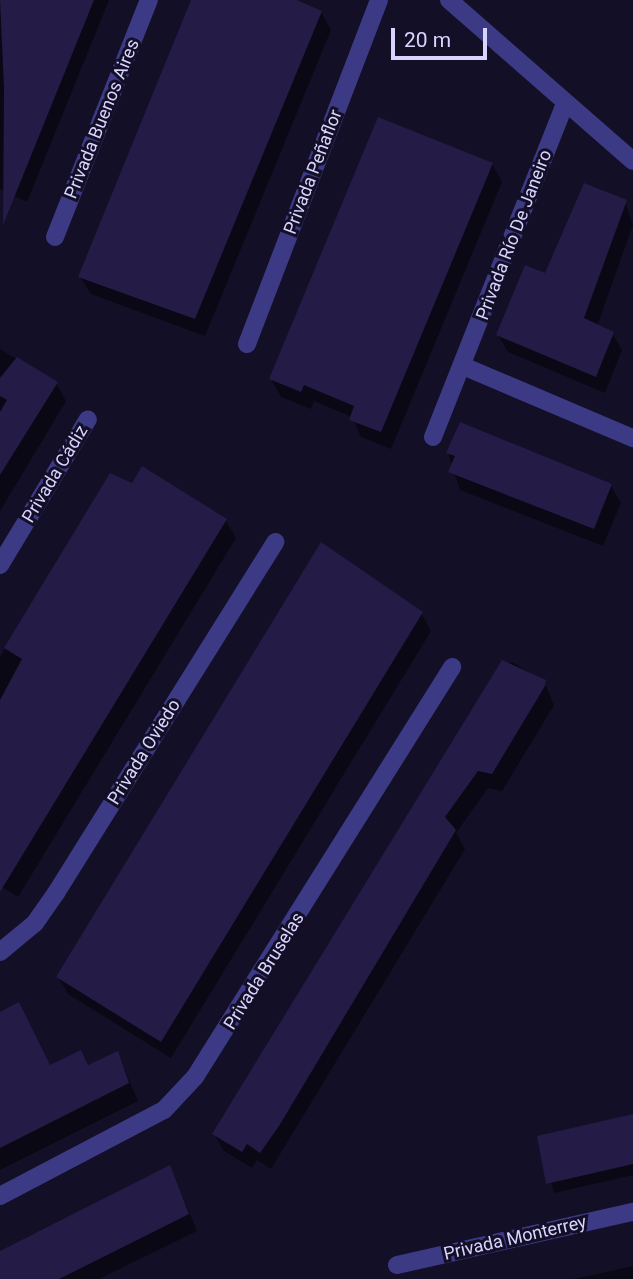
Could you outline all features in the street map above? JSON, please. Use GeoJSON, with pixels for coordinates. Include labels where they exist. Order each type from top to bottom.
{"type":"FeatureCollection","features":[{"type":"Feature","properties":{"kind":"street","name":"Privada Buenos Aires"},"geometry":{"type":"LineString","coordinates":[[55,237],[149,0]]}},
{"type":"Feature","properties":{"kind":"street","name":"Privada Peñaflor"},"geometry":{"type":"LineString","coordinates":[[247,344],[379,0]]}},
{"type":"Feature","properties":{"kind":"street"},"geometry":{"type":"LineString","coordinates":[[449,0],[633,161]]}},
{"type":"Feature","properties":{"kind":"street","name":"Privada Río De Janeiro"},"geometry":{"type":"LineString","coordinates":[[433,437],[565,103]]}},
{"type":"Feature","properties":{"kind":"street"},"geometry":{"type":"LineString","coordinates":[[463,366],[633,438]]}},
{"type":"Feature","properties":{"kind":"street","name":"Privada Cádiz"},"geometry":{"type":"LineString","coordinates":[[0,565],[88,419]]}},
{"type":"Feature","properties":{"kind":"street","name":"Privada Oviedo"},"geometry":{"type":"LineString","coordinates":[[0,952],[35,923],[56,893],[275,542]]}},
{"type":"Feature","properties":{"kind":"street","name":"Privada Bruselas"},"geometry":{"type":"LineString","coordinates":[[0,1196],[164,1110],[195,1077],[452,667]]}},
{"type":"Feature","properties":{"kind":"street","name":"Privada Monterrey"},"geometry":{"type":"LineString","coordinates":[[397,1265],[633,1212]]}},
{"type":"Feature","properties":{"kind":"building"},"geometry":{"type":"Polygon","coordinates":[[[0,0],[94,0],[3,225],[4,88],[0,0]]]}},
{"type":"Feature","properties":{"kind":"building"},"geometry":{"type":"Polygon","coordinates":[[[191,0],[297,0],[322,11],[195,319],[78,277],[191,0]]]}},
{"type":"Feature","properties":{"kind":"building"},"geometry":{"type":"Polygon","coordinates":[[[378,117],[493,163],[381,432],[349,420],[354,406],[304,385],[301,392],[269,379],[378,117]]]}},
{"type":"Feature","properties":{"kind":"building"},"geometry":{"type":"Polygon","coordinates":[[[584,183],[627,200],[584,318],[614,332],[596,377],[496,335],[525,265],[545,273],[584,183]]]}},
{"type":"Feature","properties":{"kind":"building"},"geometry":{"type":"Polygon","coordinates":[[[17,357],[58,382],[0,475],[0,412],[7,400],[0,396],[0,378],[17,357]]]}},
{"type":"Feature","properties":{"kind":"building"},"geometry":{"type":"Polygon","coordinates":[[[460,422],[612,484],[594,529],[448,472],[455,456],[446,453],[460,422]]]}},
{"type":"Feature","properties":{"kind":"building"},"geometry":{"type":"Polygon","coordinates":[[[142,466],[227,519],[0,892],[0,700],[22,659],[4,648],[110,473],[132,483],[142,466]]]}},
{"type":"Feature","properties":{"kind":"building"},"geometry":{"type":"Polygon","coordinates":[[[321,542],[423,612],[161,1042],[56,977],[321,542]]]}},
{"type":"Feature","properties":{"kind":"building"},"geometry":{"type":"Polygon","coordinates":[[[502,660],[546,680],[545,686],[492,774],[478,771],[445,817],[456,830],[279,1126],[260,1153],[247,1144],[242,1152],[212,1134],[502,660]]]}},
{"type":"Feature","properties":{"kind":"building"},"geometry":{"type":"Polygon","coordinates":[[[19,1002],[50,1065],[81,1050],[88,1065],[118,1051],[129,1083],[0,1148],[0,1012],[19,1002]]]}},
{"type":"Feature","properties":{"kind":"building"},"geometry":{"type":"Polygon","coordinates":[[[633,1114],[633,1164],[546,1184],[537,1136],[633,1114]]]}},
{"type":"Feature","properties":{"kind":"building"},"geometry":{"type":"Polygon","coordinates":[[[170,1165],[189,1214],[59,1279],[0,1279],[0,1251],[170,1165]]]}}]}
